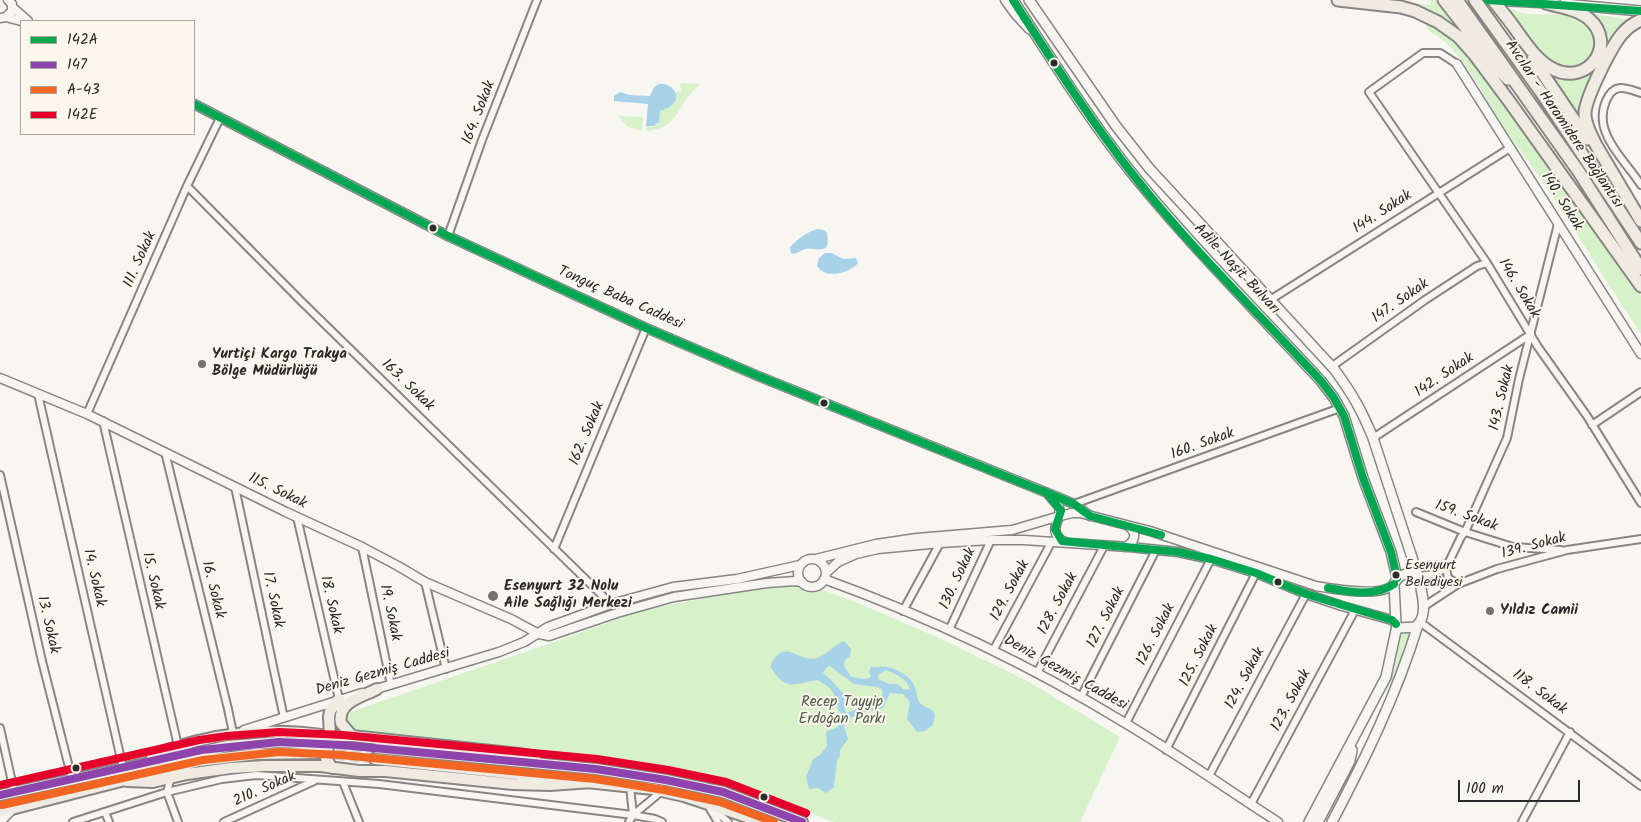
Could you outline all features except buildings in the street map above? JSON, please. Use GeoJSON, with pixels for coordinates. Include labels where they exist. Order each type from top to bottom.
{"type":"FeatureCollection","features":[{"type":"Feature","properties":{"kind":"highway"},"geometry":{"type":"LineString","coordinates":[[1338,0],[1401,7],[1415,11],[1438,22],[1459,37],[1509,101],[1641,286]]}},
{"type":"Feature","properties":{"kind":"highway"},"geometry":{"type":"LineString","coordinates":[[1444,0],[1473,30]]}},
{"type":"Feature","properties":{"kind":"highway","name":"Avcılar - Haramidere Bağlantısı"},"geometry":{"type":"LineString","coordinates":[[1458,0],[1473,30],[1529,99],[1579,172],[1641,269]]}},
{"type":"Feature","properties":{"kind":"highway","name":"Avcılar - Haramidere Bağlantısı"},"geometry":{"type":"LineString","coordinates":[[1475,0],[1541,92],[1641,242]]}},
{"type":"Feature","properties":{"kind":"highway"},"geometry":{"type":"LineString","coordinates":[[1493,0],[1540,59],[1553,69],[1570,74],[1588,67],[1595,61],[1599,52],[1600,40],[1594,24],[1579,13],[1546,3]]}},
{"type":"Feature","properties":{"kind":"highway"},"geometry":{"type":"LineString","coordinates":[[1620,188],[1590,132],[1585,112],[1592,90],[1617,41],[1628,28],[1641,20]]}},
{"type":"Feature","properties":{"kind":"highway"},"geometry":{"type":"LineString","coordinates":[[1511,24],[1641,221]]}},
{"type":"Feature","properties":{"kind":"main road","name":"Adile Naşit Bulvarı"},"geometry":{"type":"LineString","coordinates":[[1013,0],[1099,128],[1135,176],[1179,228],[1321,381],[1334,398],[1340,408],[1392,552],[1396,581],[1396,625]]}},
{"type":"Feature","properties":{"kind":"main road"},"geometry":{"type":"LineString","coordinates":[[1488,0],[1641,11]]}},
{"type":"Feature","properties":{"kind":"main road","name":"Adile Naşit Bulvarı"},"geometry":{"type":"LineString","coordinates":[[1031,2],[1116,126],[1149,168],[1334,369],[1353,395],[1366,419],[1373,438],[1414,562],[1423,607]]}},
{"type":"Feature","properties":{"kind":"main road"},"geometry":{"type":"LineString","coordinates":[[1396,581],[1402,574],[1417,575]]}},
{"type":"Feature","properties":{"kind":"main road"},"geometry":{"type":"LineString","coordinates":[[1332,822],[1369,751],[1396,689],[1423,615],[1423,607]]}},
{"type":"Feature","properties":{"kind":"main road"},"geometry":{"type":"LineString","coordinates":[[1309,822],[1386,677],[1396,625],[1411,628],[1419,624]]}},
{"type":"Feature","properties":{"kind":"main road"},"geometry":{"type":"LineString","coordinates":[[352,736],[340,723],[342,711],[346,705],[377,688]]}},
{"type":"Feature","properties":{"kind":"main road"},"geometry":{"type":"LineString","coordinates":[[332,768],[326,758],[325,742],[330,711],[339,699]]}},
{"type":"Feature","properties":{"kind":"main road"},"geometry":{"type":"LineString","coordinates":[[123,768],[178,746],[233,733],[293,733],[325,742]]}},
{"type":"Feature","properties":{"kind":"main road"},"geometry":{"type":"LineString","coordinates":[[0,812],[180,766],[234,756],[258,754],[352,736],[520,754],[666,780],[723,792],[802,822]]}},
{"type":"Feature","properties":{"kind":"main road"},"geometry":{"type":"LineString","coordinates":[[362,771],[370,765],[373,756],[371,745],[364,738]]}},
{"type":"Feature","properties":{"kind":"main road"},"geometry":{"type":"LineString","coordinates":[[0,795],[228,746],[280,742],[325,742]]}},
{"type":"Feature","properties":{"kind":"main road"},"geometry":{"type":"LineString","coordinates":[[1318,822],[1350,761],[1353,742]]}},
{"type":"Feature","properties":{"kind":"main road"},"geometry":{"type":"LineString","coordinates":[[377,748],[596,769]]}},
{"type":"Feature","properties":{"kind":"main road"},"geometry":{"type":"LineString","coordinates":[[1350,761],[1369,751]]}},
{"type":"Feature","properties":{"kind":"main road"},"geometry":{"type":"LineString","coordinates":[[375,759],[662,790],[762,822]]}},
{"type":"Feature","properties":{"kind":"main road"},"geometry":{"type":"LineString","coordinates":[[127,781],[153,782],[171,777],[231,768],[265,766],[385,771],[513,784],[550,785],[592,782]]}},
{"type":"Feature","properties":{"kind":"street","name":"164. Sokak"},"geometry":{"type":"LineString","coordinates":[[448,236],[482,140],[537,0]]}},
{"type":"Feature","properties":{"kind":"street"},"geometry":{"type":"LineString","coordinates":[[1005,0],[1021,21],[1035,34]]}},
{"type":"Feature","properties":{"kind":"street"},"geometry":{"type":"LineString","coordinates":[[3,18],[12,11],[11,3]]}},
{"type":"Feature","properties":{"kind":"street"},"geometry":{"type":"LineString","coordinates":[[11,3],[27,20]]}},
{"type":"Feature","properties":{"kind":"street"},"geometry":{"type":"LineString","coordinates":[[3,18],[20,21]]}},
{"type":"Feature","properties":{"kind":"street","name":"146. Sokak"},"geometry":{"type":"LineString","coordinates":[[1457,64],[1440,53],[1423,53],[1369,92],[1487,263],[1641,503]]}},
{"type":"Feature","properties":{"kind":"street","name":"140. Sokak"},"geometry":{"type":"LineString","coordinates":[[1457,64],[1641,354]]}},
{"type":"Feature","properties":{"kind":"street"},"geometry":{"type":"LineString","coordinates":[[1641,93],[1621,87],[1614,89],[1607,98],[1602,111],[1602,123],[1607,137],[1641,185]]}},
{"type":"Feature","properties":{"kind":"street","name":"Tonguç Baba Caddesi"},"geometry":{"type":"LineString","coordinates":[[195,105],[448,236],[646,328],[758,376],[1074,504],[1090,516]]}},
{"type":"Feature","properties":{"kind":"street","name":"111. Sokak"},"geometry":{"type":"LineString","coordinates":[[87,414],[187,186],[220,118]]}},
{"type":"Feature","properties":{"kind":"street","name":"144. Sokak"},"geometry":{"type":"LineString","coordinates":[[1270,300],[1510,148]]}},
{"type":"Feature","properties":{"kind":"street","name":"163. Sokak"},"geometry":{"type":"LineString","coordinates":[[187,186],[303,303],[611,604]]}},
{"type":"Feature","properties":{"kind":"street","name":"143. Sokak"},"geometry":{"type":"LineString","coordinates":[[1446,568],[1465,532],[1507,438],[1558,224]]}},
{"type":"Feature","properties":{"kind":"street","name":"147. Sokak"},"geometry":{"type":"LineString","coordinates":[[1331,367],[1425,300],[1477,266],[1487,263]]}},
{"type":"Feature","properties":{"kind":"street","name":"162. Sokak"},"geometry":{"type":"LineString","coordinates":[[554,549],[646,328]]}},
{"type":"Feature","properties":{"kind":"street","name":"142. Sokak"},"geometry":{"type":"LineString","coordinates":[[1373,438],[1531,334]]}},
{"type":"Feature","properties":{"kind":"street","name":"115. Sokak"},"geometry":{"type":"LineString","coordinates":[[0,378],[103,421],[235,487],[362,547],[425,582],[511,619],[539,634]]}},
{"type":"Feature","properties":{"kind":"street"},"geometry":{"type":"LineString","coordinates":[[1592,425],[1641,392]]}},
{"type":"Feature","properties":{"kind":"street","name":"14. Sokak"},"geometry":{"type":"LineString","coordinates":[[38,394],[123,768]]}},
{"type":"Feature","properties":{"kind":"street","name":"160. Sokak"},"geometry":{"type":"LineString","coordinates":[[1074,504],[1340,408]]}},
{"type":"Feature","properties":{"kind":"street","name":"15. Sokak"},"geometry":{"type":"LineString","coordinates":[[103,421],[178,746]]}},
{"type":"Feature","properties":{"kind":"street","name":"16. Sokak"},"geometry":{"type":"LineString","coordinates":[[165,452],[233,733]]}},
{"type":"Feature","properties":{"kind":"street","name":"13. Sokak"},"geometry":{"type":"LineString","coordinates":[[0,475],[42,661],[72,779]]}},
{"type":"Feature","properties":{"kind":"street","name":"17. Sokak"},"geometry":{"type":"LineString","coordinates":[[235,487],[284,718]]}},
{"type":"Feature","properties":{"kind":"street"},"geometry":{"type":"LineString","coordinates":[[1046,493],[1059,507],[1060,516],[1054,530],[1060,539],[1065,542]]}},
{"type":"Feature","properties":{"kind":"street","name":"159. Sokak"},"geometry":{"type":"LineString","coordinates":[[1416,512],[1465,532],[1513,547],[1567,550]]}},
{"type":"Feature","properties":{"kind":"street"},"geometry":{"type":"LineString","coordinates":[[1396,581],[1390,588],[1364,591],[1316,586],[1212,550],[1127,524],[1072,513],[1012,530],[917,538],[876,544],[807,560],[800,565],[798,574],[802,582],[815,586],[819,585],[838,562],[848,556],[878,549],[940,543],[1024,540],[1125,547],[1178,552],[1211,559],[1256,573],[1306,594],[1392,620],[1396,625]]}},
{"type":"Feature","properties":{"kind":"street","name":"18. Sokak"},"geometry":{"type":"LineString","coordinates":[[297,517],[339,699]]}},
{"type":"Feature","properties":{"kind":"street"},"geometry":{"type":"LineString","coordinates":[[1125,547],[1134,538],[1133,530],[1127,524]]}},
{"type":"Feature","properties":{"kind":"street","name":"139. Sokak"},"geometry":{"type":"LineString","coordinates":[[1423,607],[1458,584],[1530,559],[1567,550],[1641,539]]}},
{"type":"Feature","properties":{"kind":"street","name":"130. Sokak"},"geometry":{"type":"LineString","coordinates":[[950,630],[991,540]]}},
{"type":"Feature","properties":{"kind":"street"},"geometry":{"type":"LineString","coordinates":[[903,611],[940,543]]}},
{"type":"Feature","properties":{"kind":"street","name":"129. Sokak"},"geometry":{"type":"LineString","coordinates":[[993,651],[1051,543]]}},
{"type":"Feature","properties":{"kind":"street","name":"128. Sokak"},"geometry":{"type":"LineString","coordinates":[[1037,673],[1104,546]]}},
{"type":"Feature","properties":{"kind":"street","name":"19. Sokak"},"geometry":{"type":"LineString","coordinates":[[362,547],[391,684]]}},
{"type":"Feature","properties":{"kind":"street"},"geometry":{"type":"LineString","coordinates":[[1528,547],[1532,552],[1530,559]]}},
{"type":"Feature","properties":{"kind":"street","name":"127. Sokak"},"geometry":{"type":"LineString","coordinates":[[1081,697],[1156,550]]}},
{"type":"Feature","properties":{"kind":"street"},"geometry":{"type":"LineString","coordinates":[[816,559],[824,565],[825,576]]}},
{"type":"Feature","properties":{"kind":"street","name":"126. Sokak"},"geometry":{"type":"LineString","coordinates":[[1126,724],[1211,559]]}},
{"type":"Feature","properties":{"kind":"street","name":"Deniz Gezmiş Caddesi"},"geometry":{"type":"LineString","coordinates":[[233,733],[339,699],[499,652],[524,642],[548,627],[611,604],[674,587],[737,579],[800,565]]}},
{"type":"Feature","properties":{"kind":"street"},"geometry":{"type":"LineString","coordinates":[[1417,575],[1435,574],[1446,568],[1448,578],[1458,584]]}},
{"type":"Feature","properties":{"kind":"street","name":"125. Sokak"},"geometry":{"type":"LineString","coordinates":[[1166,750],[1256,573]]}},
{"type":"Feature","properties":{"kind":"street","name":"Deniz Gezmiş Caddesi"},"geometry":{"type":"LineString","coordinates":[[825,576],[950,630],[1037,673],[1126,724],[1278,822]]}},
{"type":"Feature","properties":{"kind":"street"},"geometry":{"type":"LineString","coordinates":[[425,582],[446,669]]}},
{"type":"Feature","properties":{"kind":"street","name":"Deniz Gezmiş Caddesi"},"geometry":{"type":"LineString","coordinates":[[539,634],[550,636],[617,613],[674,597],[767,583],[802,582]]}},
{"type":"Feature","properties":{"kind":"street","name":"124. Sokak"},"geometry":{"type":"LineString","coordinates":[[1209,776],[1306,594]]}},
{"type":"Feature","properties":{"kind":"street","name":"123. Sokak"},"geometry":{"type":"LineString","coordinates":[[1251,804],[1355,610]]}},
{"type":"Feature","properties":{"kind":"street","name":"118. Sokak"},"geometry":{"type":"LineString","coordinates":[[1419,624],[1570,732],[1641,786]]}},
{"type":"Feature","properties":{"kind":"street"},"geometry":{"type":"LineString","coordinates":[[0,728],[14,792]]}},
{"type":"Feature","properties":{"kind":"street"},"geometry":{"type":"LineString","coordinates":[[1522,822],[1570,732]]}},
{"type":"Feature","properties":{"kind":"street"},"geometry":{"type":"LineString","coordinates":[[73,822],[167,792],[222,779],[256,776],[380,784],[633,815],[655,818],[662,822]]}},
{"type":"Feature","properties":{"kind":"street"},"geometry":{"type":"LineString","coordinates":[[167,792],[171,777]]}},
{"type":"Feature","properties":{"kind":"street","name":"210. Sokak"},"geometry":{"type":"LineString","coordinates":[[224,822],[316,781]]}},
{"type":"Feature","properties":{"kind":"street"},"geometry":{"type":"LineString","coordinates":[[153,782],[167,792],[178,822]]}},
{"type":"Feature","properties":{"kind":"street"},"geometry":{"type":"LineString","coordinates":[[343,782],[357,821]]}},
{"type":"Feature","properties":{"kind":"street"},"geometry":{"type":"LineString","coordinates":[[630,786],[633,815]]}},
{"type":"Feature","properties":{"kind":"street"},"geometry":{"type":"LineString","coordinates":[[629,822],[633,815],[662,790]]}},
{"type":"Feature","properties":{"kind":"street"},"geometry":{"type":"LineString","coordinates":[[707,804],[718,822]]}},
{"type":"Feature","properties":{"kind":"street"},"geometry":{"type":"LineString","coordinates":[[707,804],[728,822]]}},
{"type":"Feature","properties":{"kind":"street"},"geometry":{"type":"LineString","coordinates":[[0,822],[14,809]]}},
{"type":"Feature","properties":{"kind":"street"},"geometry":{"type":"LineString","coordinates":[[105,812],[109,822]]}},
{"type":"Feature","properties":{"kind":"green space"},"geometry":{"type":"Polygon","coordinates":[[[1430,0],[1436,0],[1461,32],[1407,3],[1431,5],[1430,0]]]}},
{"type":"Feature","properties":{"kind":"green space"},"geometry":{"type":"Polygon","coordinates":[[[1511,8],[1521,13],[1565,15],[1582,22],[1595,35],[1596,42],[1591,56],[1587,62],[1574,69],[1567,70],[1556,65],[1534,45],[1509,10],[1511,8]]]}},
{"type":"Feature","properties":{"kind":"green space"},"geometry":{"type":"Polygon","coordinates":[[[1594,14],[1633,20],[1623,28],[1583,126],[1547,72],[1563,79],[1578,79],[1586,76],[1598,64],[1605,49],[1605,40],[1601,25],[1593,16],[1594,14]]]}},
{"type":"Feature","properties":{"kind":"green space"},"geometry":{"type":"Polygon","coordinates":[[[1425,20],[1440,27],[1467,50],[1641,296],[1641,334],[1549,191],[1504,128],[1471,74],[1452,49],[1428,30],[1425,20]]]}},
{"type":"Feature","properties":{"kind":"green space"},"geometry":{"type":"Polygon","coordinates":[[[680,83],[701,84],[687,98],[672,120],[657,129],[646,131],[646,126],[652,127],[658,123],[661,111],[674,104],[676,92],[681,91],[680,83]]]}},
{"type":"Feature","properties":{"kind":"green space"},"geometry":{"type":"Polygon","coordinates":[[[618,116],[643,117],[642,131],[628,127],[618,116]]]}},
{"type":"Feature","properties":{"kind":"green space","name":"Recep Tayyip Erdoğan Parkı"},"geometry":{"type":"Polygon","coordinates":[[[792,584],[823,590],[946,641],[1029,682],[1120,737],[1080,822],[834,822],[775,797],[695,773],[636,763],[359,732],[345,725],[345,714],[640,611],[739,591],[792,584]]]}},
{"type":"Feature","properties":{"kind":"green space"},"geometry":{"type":"Polygon","coordinates":[[[1404,632],[1410,634],[1410,637],[1402,661],[1386,692],[1394,670],[1401,635],[1404,632]]]}},
{"type":"Feature","properties":{"kind":"water"},"geometry":{"type":"Polygon","coordinates":[[[659,84],[671,87],[676,94],[676,98],[671,106],[660,111],[659,122],[654,126],[646,126],[648,104],[614,101],[614,96],[620,92],[629,95],[650,96],[654,87],[659,84]]]}},
{"type":"Feature","properties":{"kind":"water"},"geometry":{"type":"Polygon","coordinates":[[[818,229],[824,230],[827,233],[828,240],[825,248],[806,249],[794,254],[791,253],[790,247],[796,241],[818,229]]]}},
{"type":"Feature","properties":{"kind":"water"},"geometry":{"type":"Polygon","coordinates":[[[825,253],[832,253],[843,259],[856,258],[858,263],[849,270],[838,274],[826,273],[817,266],[819,258],[825,253]]]}},
{"type":"Feature","properties":{"kind":"water"},"geometry":{"type":"Polygon","coordinates":[[[844,641],[851,649],[850,656],[845,660],[844,666],[851,677],[865,679],[871,677],[869,672],[871,667],[886,667],[898,671],[912,682],[921,704],[935,715],[933,725],[925,731],[917,732],[907,719],[910,702],[903,694],[890,693],[883,708],[864,712],[846,720],[844,727],[848,739],[840,750],[840,756],[837,760],[834,787],[826,793],[818,788],[809,789],[806,777],[813,759],[820,755],[827,746],[826,732],[838,727],[842,717],[835,696],[830,688],[818,680],[794,684],[785,683],[775,674],[770,666],[776,657],[787,651],[810,659],[817,658],[844,641]],[[830,666],[823,673],[847,698],[846,713],[855,710],[863,704],[878,703],[882,696],[882,689],[854,684],[830,666]],[[886,670],[878,675],[878,679],[889,684],[898,684],[904,690],[910,689],[904,679],[886,670]]]}},
{"type":"Feature","properties":{"kind":"tunnel"},"geometry":{"type":"LineString","coordinates":[[322,744],[377,748]]}},
{"type":"Feature","properties":{"kind":"tunnel"},"geometry":{"type":"LineString","coordinates":[[320,753],[375,759]]}},
{"type":"Feature","properties":{"kind":"transit line","name":"142A"},"geometry":{"type":"LineString","coordinates":[[1013,0],[1087,112],[1134,176],[1178,229],[1321,381],[1334,398],[1344,416],[1363,478],[1391,552],[1397,578]]}},
{"type":"Feature","properties":{"kind":"transit line","name":"142A"},"geometry":{"type":"LineString","coordinates":[[1488,0],[1641,11]]}},
{"type":"Feature","properties":{"kind":"transit line","name":"142A"},"geometry":{"type":"LineString","coordinates":[[195,105],[448,236],[646,328],[758,376],[1047,493],[1061,511],[1055,529],[1062,541],[1178,552],[1211,559],[1256,573],[1306,594],[1392,620],[1396,624]]}},
{"type":"Feature","properties":{"kind":"transit line","name":"142A"},"geometry":{"type":"LineString","coordinates":[[1043,491],[1074,504],[1090,516],[1161,535]]}},
{"type":"Feature","properties":{"kind":"transit line","name":"142A"},"geometry":{"type":"LineString","coordinates":[[1328,588],[1353,592],[1370,592],[1379,591],[1394,584]]}},
{"type":"Feature","properties":{"kind":"transit line","name":"142E"},"geometry":{"type":"LineString","coordinates":[[0,785],[199,740],[279,732],[343,735],[597,759],[668,770],[726,782],[806,813]]}},
{"type":"Feature","properties":{"kind":"transit line","name":"147"},"geometry":{"type":"LineString","coordinates":[[0,795],[201,750],[279,742],[342,745],[596,769],[666,780],[723,792],[802,822]]}},
{"type":"Feature","properties":{"kind":"transit line","name":"A-43"},"geometry":{"type":"LineString","coordinates":[[2,805],[203,760],[279,752],[341,755],[595,779],[664,790],[720,802],[774,822]]}},
{"type":"Feature","properties":{"kind":"place","name":"Yurtiçi Kargo Trakya Bölge Müdürlüğü"},"geometry":{"type":"Point","coordinates":[202,364]}},
{"type":"Feature","properties":{"kind":"place","name":"Esenyurt Belediyesi"},"geometry":{"type":"Point","coordinates":[1396,575]}},
{"type":"Feature","properties":{"kind":"place","name":"Esenyurt 32 Nolu Aile Sağlığı Merkezi"},"geometry":{"type":"Point","coordinates":[493,596]}},
{"type":"Feature","properties":{"kind":"place","name":"Yıldız Camii"},"geometry":{"type":"Point","coordinates":[1490,611]}}]}
